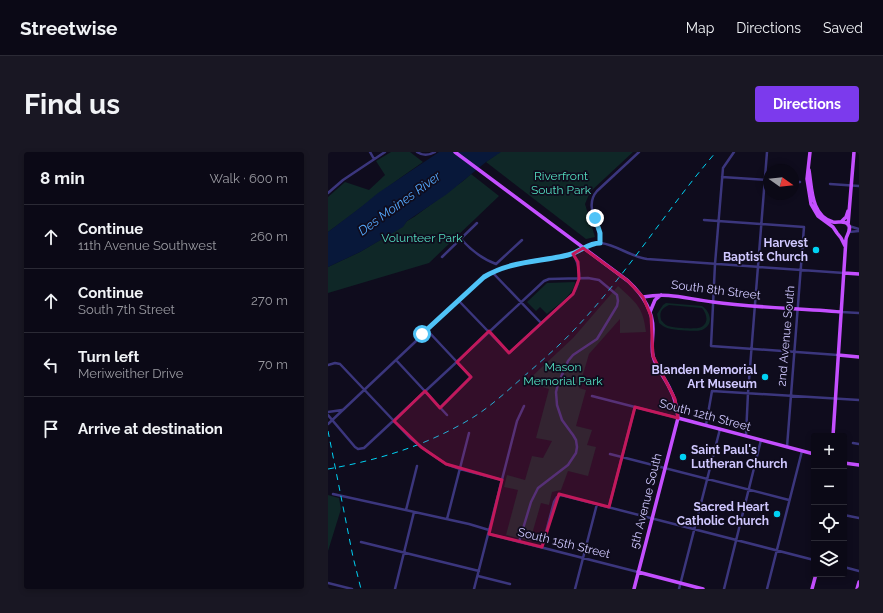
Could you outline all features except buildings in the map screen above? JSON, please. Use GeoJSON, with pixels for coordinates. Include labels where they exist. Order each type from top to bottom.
{"type":"FeatureCollection","features":[{"type":"Feature","properties":{"kind":"main road"},"geometry":{"type":"LineString","coordinates":[[455,152],[628,281],[643,297],[650,312],[653,328],[653,356],[675,399],[678,418]]}},
{"type":"Feature","properties":{"kind":"main road"},"geometry":{"type":"LineString","coordinates":[[810,152],[807,186],[812,206],[818,216],[831,225],[840,236],[846,251]]}},
{"type":"Feature","properties":{"kind":"main road"},"geometry":{"type":"LineString","coordinates":[[833,433],[854,152]]}},
{"type":"Feature","properties":{"kind":"main road"},"geometry":{"type":"LineString","coordinates":[[809,170],[811,192],[816,206],[823,216],[828,220],[844,222],[849,225]]}},
{"type":"Feature","properties":{"kind":"main road"},"geometry":{"type":"LineString","coordinates":[[835,231],[835,226],[847,215],[850,204]]}},
{"type":"Feature","properties":{"kind":"main road"},"geometry":{"type":"LineString","coordinates":[[840,236],[845,236],[848,233]]}},
{"type":"Feature","properties":{"kind":"main road"},"geometry":{"type":"LineString","coordinates":[[844,273],[859,274]]}},
{"type":"Feature","properties":{"kind":"main road"},"geometry":{"type":"LineString","coordinates":[[650,312],[655,300],[663,294]]}},
{"type":"Feature","properties":{"kind":"main road","name":"South 8th Street"},"geometry":{"type":"LineString","coordinates":[[643,297],[663,294],[677,295],[713,302],[841,312]]}},
{"type":"Feature","properties":{"kind":"main road"},"geometry":{"type":"LineString","coordinates":[[838,355],[859,357]]}},
{"type":"Feature","properties":{"kind":"main road","name":"South 12th Street"},"geometry":{"type":"LineString","coordinates":[[678,418],[811,453]]}},
{"type":"Feature","properties":{"kind":"main road","name":"5th Avenue South"},"geometry":{"type":"LineString","coordinates":[[634,589],[678,418]]}},
{"type":"Feature","properties":{"kind":"main road"},"geometry":{"type":"LineString","coordinates":[[847,460],[857,464]]}},
{"type":"Feature","properties":{"kind":"main road"},"geometry":{"type":"LineString","coordinates":[[847,463],[857,464]]}},
{"type":"Feature","properties":{"kind":"main road","name":"South 15th Street"},"geometry":{"type":"LineString","coordinates":[[638,572],[703,589]]}},
{"type":"Feature","properties":{"kind":"main road"},"geometry":{"type":"LineString","coordinates":[[812,589],[815,577]]}},
{"type":"Feature","properties":{"kind":"main road"},"geometry":{"type":"LineString","coordinates":[[857,589],[859,582]]}},
{"type":"Feature","properties":{"kind":"street"},"geometry":{"type":"LineString","coordinates":[[370,152],[374,159]]}},
{"type":"Feature","properties":{"kind":"street"},"geometry":{"type":"LineString","coordinates":[[328,193],[344,180],[385,152]]}},
{"type":"Feature","properties":{"kind":"street"},"geometry":{"type":"LineString","coordinates":[[417,152],[424,156],[435,152]]}},
{"type":"Feature","properties":{"kind":"street"},"geometry":{"type":"LineString","coordinates":[[600,243],[600,233],[591,207],[592,198],[597,191],[639,152]]}},
{"type":"Feature","properties":{"kind":"street"},"geometry":{"type":"LineString","coordinates":[[734,152],[723,168],[715,264],[712,346],[838,355]]}},
{"type":"Feature","properties":{"kind":"street"},"geometry":{"type":"LineString","coordinates":[[766,164],[767,152]]}},
{"type":"Feature","properties":{"kind":"street"},"geometry":{"type":"LineString","coordinates":[[722,177],[763,180]]}},
{"type":"Feature","properties":{"kind":"street"},"geometry":{"type":"LineString","coordinates":[[830,184],[859,186]]}},
{"type":"Feature","properties":{"kind":"street"},"geometry":{"type":"LineString","coordinates":[[746,436],[751,348],[763,200]]}},
{"type":"Feature","properties":{"kind":"street"},"geometry":{"type":"LineString","coordinates":[[704,220],[761,224]]}},
{"type":"Feature","properties":{"kind":"street"},"geometry":{"type":"LineString","coordinates":[[442,257],[477,223]]}},
{"type":"Feature","properties":{"kind":"street","name":"2nd Avenue South"},"geometry":{"type":"LineString","coordinates":[[761,224],[804,227],[787,447]]}},
{"type":"Feature","properties":{"kind":"street"},"geometry":{"type":"LineString","coordinates":[[849,225],[859,230]]}},
{"type":"Feature","properties":{"kind":"street"},"geometry":{"type":"LineString","coordinates":[[848,233],[859,230]]}},
{"type":"Feature","properties":{"kind":"street"},"geometry":{"type":"LineString","coordinates":[[461,239],[479,256],[496,264],[499,269]]}},
{"type":"Feature","properties":{"kind":"street"},"geometry":{"type":"LineString","coordinates":[[496,264],[522,240]]}},
{"type":"Feature","properties":{"kind":"street"},"geometry":{"type":"LineString","coordinates":[[328,424],[484,277],[499,269],[529,261],[573,254],[590,245],[600,243],[638,258],[844,273]]}},
{"type":"Feature","properties":{"kind":"street"},"geometry":{"type":"LineString","coordinates":[[459,301],[509,353],[573,294],[579,278],[578,262],[573,254]]}},
{"type":"Feature","properties":{"kind":"street"},"geometry":{"type":"LineString","coordinates":[[492,272],[541,323]]}},
{"type":"Feature","properties":{"kind":"street"},"geometry":{"type":"LineString","coordinates":[[342,410],[328,413],[332,420],[358,449],[364,448],[544,280],[579,278],[595,279],[602,282],[617,295],[617,306],[597,339],[573,355],[568,361],[556,392],[557,405],[562,420],[574,435],[576,440],[576,453],[568,465],[538,488],[531,502],[519,542]]}},
{"type":"Feature","properties":{"kind":"street","name":"South 8th Street"},"geometry":{"type":"LineString","coordinates":[[841,312],[859,313]]}},
{"type":"Feature","properties":{"kind":"street"},"geometry":{"type":"LineString","coordinates":[[427,330],[471,377],[440,408]]}},
{"type":"Feature","properties":{"kind":"street"},"geometry":{"type":"LineString","coordinates":[[396,360],[447,415]]}},
{"type":"Feature","properties":{"kind":"street"},"geometry":{"type":"LineString","coordinates":[[328,365],[335,363],[340,364],[410,438],[442,462],[460,469],[502,480]]}},
{"type":"Feature","properties":{"kind":"street"},"geometry":{"type":"LineString","coordinates":[[706,425],[712,391],[748,392],[859,400]]}},
{"type":"Feature","properties":{"kind":"street","name":"South 12th Street"},"geometry":{"type":"LineString","coordinates":[[592,396],[678,418]]}},
{"type":"Feature","properties":{"kind":"street"},"geometry":{"type":"LineString","coordinates":[[474,589],[517,421],[524,406]]}},
{"type":"Feature","properties":{"kind":"street"},"geometry":{"type":"LineString","coordinates":[[609,507],[635,407]]}},
{"type":"Feature","properties":{"kind":"street"},"geometry":{"type":"LineString","coordinates":[[679,589],[720,429]]}},
{"type":"Feature","properties":{"kind":"street"},"geometry":{"type":"LineString","coordinates":[[447,519],[469,433]]}},
{"type":"Feature","properties":{"kind":"street"},"geometry":{"type":"LineString","coordinates":[[724,589],[762,440]]}},
{"type":"Feature","properties":{"kind":"street"},"geometry":{"type":"LineString","coordinates":[[853,443],[859,444]]}},
{"type":"Feature","properties":{"kind":"street"},"geometry":{"type":"LineString","coordinates":[[767,589],[802,451]]}},
{"type":"Feature","properties":{"kind":"street"},"geometry":{"type":"LineString","coordinates":[[610,454],[789,500]]}},
{"type":"Feature","properties":{"kind":"street"},"geometry":{"type":"LineString","coordinates":[[406,510],[417,466]]}},
{"type":"Feature","properties":{"kind":"street","name":"South 15th Street"},"geometry":{"type":"LineString","coordinates":[[333,494],[447,519],[519,542],[638,572]]}},
{"type":"Feature","properties":{"kind":"street"},"geometry":{"type":"LineString","coordinates":[[542,547],[554,502],[557,497],[561,495],[811,559]]}},
{"type":"Feature","properties":{"kind":"street"},"geometry":{"type":"LineString","coordinates":[[575,589],[597,504]]}},
{"type":"Feature","properties":{"kind":"street"},"geometry":{"type":"LineString","coordinates":[[394,589],[414,512]]}},
{"type":"Feature","properties":{"kind":"street"},"geometry":{"type":"LineString","coordinates":[[847,516],[859,518]]}},
{"type":"Feature","properties":{"kind":"street"},"geometry":{"type":"LineString","coordinates":[[360,542],[479,571]]}},
{"type":"Feature","properties":{"kind":"street"},"geometry":{"type":"LineString","coordinates":[[847,569],[859,571]]}},
{"type":"Feature","properties":{"kind":"street"},"geometry":{"type":"LineString","coordinates":[[478,576],[510,584]]}},
{"type":"Feature","properties":{"kind":"street"},"geometry":{"type":"LineString","coordinates":[[328,583],[352,589]]}},
{"type":"Feature","properties":{"kind":"highlighted area"},"geometry":{"type":"Polygon","coordinates":[[[583,248],[628,281],[643,297],[651,316],[653,356],[675,399],[678,418],[635,407],[609,507],[559,494],[542,547],[489,534],[502,480],[446,464],[421,447],[394,421],[425,391],[440,408],[471,377],[457,362],[489,331],[509,353],[573,294],[579,279],[578,262],[573,254],[583,248]]]}},
{"type":"Feature","properties":{"kind":"green space"},"geometry":{"type":"Polygon","coordinates":[[[391,152],[410,152],[423,162],[328,232],[328,197],[345,182],[369,190],[385,175],[376,161],[391,152]]]}},
{"type":"Feature","properties":{"kind":"green space","name":"Riverfront South Park"},"geometry":{"type":"Polygon","coordinates":[[[500,152],[633,152],[590,192],[585,204],[595,237],[586,239],[486,162],[500,152]]]}},
{"type":"Feature","properties":{"kind":"green space","name":"Volunteer Park"},"geometry":{"type":"Polygon","coordinates":[[[471,174],[499,196],[429,263],[328,293],[328,267],[360,252],[402,227],[407,221],[471,174]]]}},
{"type":"Feature","properties":{"kind":"green space"},"geometry":{"type":"Polygon","coordinates":[[[575,282],[572,291],[568,296],[547,314],[540,307],[536,311],[527,302],[547,283],[575,282]]]}},
{"type":"Feature","properties":{"kind":"green space","name":"Mason Memorial Park"},"geometry":{"type":"Polygon","coordinates":[[[618,286],[638,306],[643,316],[646,332],[620,333],[620,319],[589,354],[579,388],[586,390],[576,426],[592,430],[587,445],[596,447],[588,476],[568,471],[561,490],[552,492],[549,505],[541,503],[530,541],[506,535],[518,490],[504,487],[507,475],[525,480],[532,456],[543,458],[552,441],[536,438],[549,389],[526,382],[573,338],[618,286]]]}},
{"type":"Feature","properties":{"kind":"green space"},"geometry":{"type":"Polygon","coordinates":[[[666,303],[702,306],[709,315],[710,322],[706,328],[699,331],[664,327],[659,323],[657,314],[666,303]],[[669,305],[662,311],[660,315],[661,320],[666,325],[671,327],[702,327],[706,323],[706,317],[702,308],[669,305]]]}},
{"type":"Feature","properties":{"kind":"green space"},"geometry":{"type":"Polygon","coordinates":[[[328,495],[339,498],[341,509],[328,551],[328,495]]]}},
{"type":"Feature","properties":{"kind":"water","name":"Des Moines River"},"geometry":{"type":"Polygon","coordinates":[[[439,152],[501,152],[486,162],[447,194],[407,221],[403,227],[360,252],[328,267],[328,232],[378,193],[439,152]]]}},
{"type":"Feature","properties":{"kind":"railway"},"geometry":{"type":"LineString","coordinates":[[328,469],[366,461],[421,444],[455,428],[472,418],[498,399],[561,343],[592,310],[611,288],[716,152]]}},
{"type":"Feature","properties":{"kind":"railway"},"geometry":{"type":"LineString","coordinates":[[328,431],[353,557],[361,589]]}},
{"type":"Feature","properties":{"kind":"place","name":"Harvest Baptist Church"},"geometry":{"type":"Point","coordinates":[816,250]}},
{"type":"Feature","properties":{"kind":"place","name":"Blanden Memorial Art Museum"},"geometry":{"type":"Point","coordinates":[765,377]}},
{"type":"Feature","properties":{"kind":"place","name":"Saint Paul's Lutheran Church"},"geometry":{"type":"Point","coordinates":[683,457]}},
{"type":"Feature","properties":{"kind":"place","name":"Sacred Heart Catholic Church"},"geometry":{"type":"Point","coordinates":[777,514]}},
{"type":"Feature","properties":{"kind":"route"},"geometry":{"type":"LineString","coordinates":[[422,334],[484,277],[492,272],[523,262],[573,254],[584,247],[600,243],[600,233],[595,218]]}}]}
